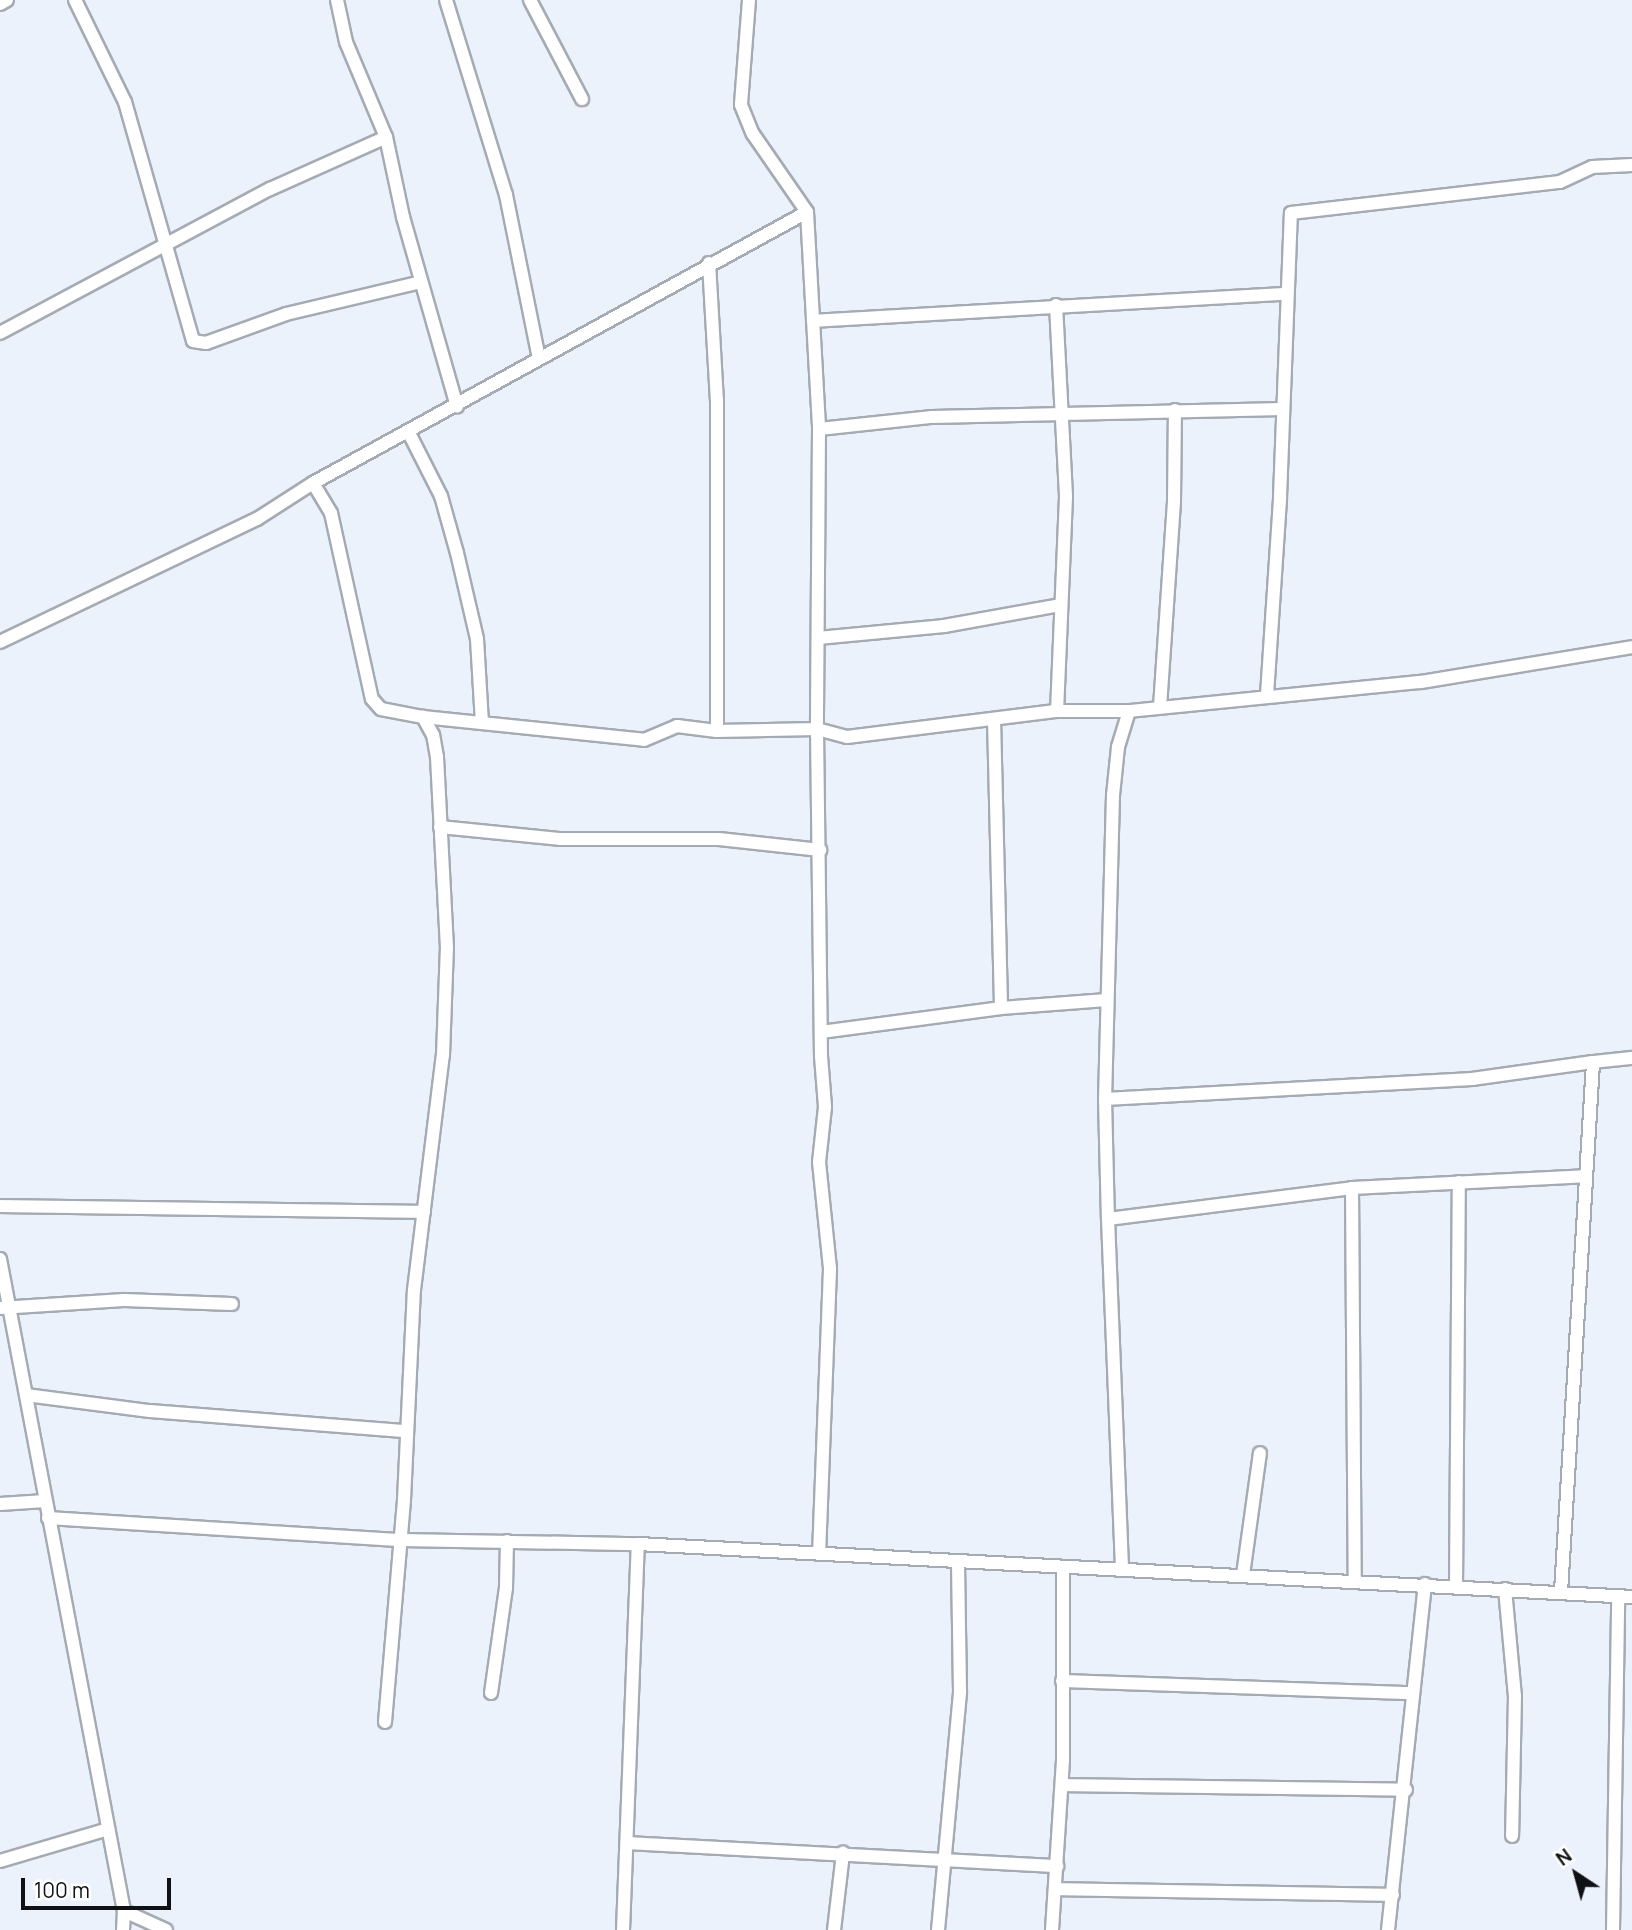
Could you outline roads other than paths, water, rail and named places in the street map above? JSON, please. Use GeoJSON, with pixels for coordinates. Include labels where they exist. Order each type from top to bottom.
{"type":"FeatureCollection","features":[{"type":"Feature","properties":{"kind":"street"},"geometry":{"type":"LineString","coordinates":[[0,4],[8,0]]}},
{"type":"Feature","properties":{"kind":"street"},"geometry":{"type":"LineString","coordinates":[[75,0],[125,102],[167,246],[189,334],[198,344],[286,314],[421,282]]}},
{"type":"Feature","properties":{"kind":"street"},"geometry":{"type":"LineString","coordinates":[[337,0],[346,42],[386,137],[421,282],[457,406]]}},
{"type":"Feature","properties":{"kind":"street"},"geometry":{"type":"LineString","coordinates":[[446,0],[506,195],[539,358]]}},
{"type":"Feature","properties":{"kind":"street"},"geometry":{"type":"LineString","coordinates":[[530,0],[582,99]]}},
{"type":"Feature","properties":{"kind":"street"},"geometry":{"type":"LineString","coordinates":[[749,0],[741,105],[753,134],[807,212],[819,429],[817,729],[821,1032],[825,1107],[819,1162],[831,1269],[819,1553]]}},
{"type":"Feature","properties":{"kind":"street"},"geometry":{"type":"LineString","coordinates":[[0,333],[270,189],[386,137]]}},
{"type":"Feature","properties":{"kind":"street"},"geometry":{"type":"LineString","coordinates":[[1267,695],[1283,409],[1288,219],[1295,210],[1560,182],[1592,167],[1632,165]]}},
{"type":"Feature","properties":{"kind":"street"},"geometry":{"type":"LineString","coordinates":[[0,642],[257,519],[313,482],[457,406],[539,358],[630,313],[709,263],[807,212]]}},
{"type":"Feature","properties":{"kind":"street"},"geometry":{"type":"LineString","coordinates":[[709,263],[717,400],[717,731]]}},
{"type":"Feature","properties":{"kind":"street"},"geometry":{"type":"LineString","coordinates":[[813,321],[1056,305],[1286,294]]}},
{"type":"Feature","properties":{"kind":"street"},"geometry":{"type":"LineString","coordinates":[[1056,305],[1066,497],[1057,711]]}},
{"type":"Feature","properties":{"kind":"street"},"geometry":{"type":"LineString","coordinates":[[819,429],[932,416],[1060,416],[1175,410],[1283,409]]}},
{"type":"Feature","properties":{"kind":"street"},"geometry":{"type":"LineString","coordinates":[[1160,707],[1174,502],[1175,410]]}},
{"type":"Feature","properties":{"kind":"street"},"geometry":{"type":"LineString","coordinates":[[408,431],[441,496],[457,553],[477,639],[482,722]]}},
{"type":"Feature","properties":{"kind":"street"},"geometry":{"type":"LineString","coordinates":[[313,482],[331,513],[372,699],[381,709],[423,717],[644,740],[677,726],[717,731],[817,729],[847,737],[1057,711],[1129,711],[1267,695],[1421,682],[1632,647]]}},
{"type":"Feature","properties":{"kind":"street"},"geometry":{"type":"LineString","coordinates":[[818,638],[944,626],[1061,606]]}},
{"type":"Feature","properties":{"kind":"street"},"geometry":{"type":"LineString","coordinates":[[1122,1569],[1105,1098],[1113,795],[1118,747],[1129,711]]}},
{"type":"Feature","properties":{"kind":"street"},"geometry":{"type":"LineString","coordinates":[[385,1722],[401,1540],[412,1316],[443,1055],[447,948],[436,747],[423,717]]}},
{"type":"Feature","properties":{"kind":"street"},"geometry":{"type":"LineString","coordinates":[[993,719],[1001,1008]]}},
{"type":"Feature","properties":{"kind":"street"},"geometry":{"type":"LineString","coordinates":[[440,827],[561,839],[719,839],[820,850]]}},
{"type":"Feature","properties":{"kind":"street"},"geometry":{"type":"LineString","coordinates":[[821,1032],[1001,1008],[1107,999]]}},
{"type":"Feature","properties":{"kind":"street"},"geometry":{"type":"LineString","coordinates":[[1105,1098],[1472,1079],[1632,1058]]}},
{"type":"Feature","properties":{"kind":"street"},"geometry":{"type":"LineString","coordinates":[[1561,1592],[1593,1062]]}},
{"type":"Feature","properties":{"kind":"street"},"geometry":{"type":"LineString","coordinates":[[1108,1219],[1352,1188],[1585,1175]]}},
{"type":"Feature","properties":{"kind":"street"},"geometry":{"type":"LineString","coordinates":[[1456,1586],[1459,1182]]}},
{"type":"Feature","properties":{"kind":"street"},"geometry":{"type":"LineString","coordinates":[[1352,1188],[1355,1579]]}},
{"type":"Feature","properties":{"kind":"street"},"geometry":{"type":"LineString","coordinates":[[0,1206],[424,1212]]}},
{"type":"Feature","properties":{"kind":"street"},"geometry":{"type":"LineString","coordinates":[[0,1259],[4,1307],[26,1395],[124,1911],[123,1930]]}},
{"type":"Feature","properties":{"kind":"street"},"geometry":{"type":"LineString","coordinates":[[4,1307],[124,1300],[232,1304]]}},
{"type":"Feature","properties":{"kind":"street"},"geometry":{"type":"LineString","coordinates":[[26,1395],[150,1411],[406,1432]]}},
{"type":"Feature","properties":{"kind":"street"},"geometry":{"type":"LineString","coordinates":[[1243,1575],[1260,1453]]}},
{"type":"Feature","properties":{"kind":"street"},"geometry":{"type":"LineString","coordinates":[[0,1504],[45,1501]]}},
{"type":"Feature","properties":{"kind":"street"},"geometry":{"type":"LineString","coordinates":[[48,1518],[401,1540],[638,1544],[1063,1569],[1355,1579],[1632,1597]]}},
{"type":"Feature","properties":{"kind":"street"},"geometry":{"type":"LineString","coordinates":[[491,1693],[506,1588],[507,1541]]}},
{"type":"Feature","properties":{"kind":"street"},"geometry":{"type":"LineString","coordinates":[[623,1930],[638,1544]]}},
{"type":"Feature","properties":{"kind":"street"},"geometry":{"type":"LineString","coordinates":[[938,1930],[960,1691],[958,1561]]}},
{"type":"Feature","properties":{"kind":"street"},"geometry":{"type":"LineString","coordinates":[[1052,1930],[1063,1785],[1063,1569]]}},
{"type":"Feature","properties":{"kind":"street"},"geometry":{"type":"LineString","coordinates":[[1388,1930],[1406,1790],[1425,1584]]}},
{"type":"Feature","properties":{"kind":"street"},"geometry":{"type":"LineString","coordinates":[[1506,1589],[1515,1696],[1512,1836]]}},
{"type":"Feature","properties":{"kind":"street"},"geometry":{"type":"LineString","coordinates":[[1613,1930],[1618,1596]]}},
{"type":"Feature","properties":{"kind":"street"},"geometry":{"type":"LineString","coordinates":[[1062,1681],[1413,1692]]}},
{"type":"Feature","properties":{"kind":"street"},"geometry":{"type":"LineString","coordinates":[[1063,1785],[1406,1790]]}},
{"type":"Feature","properties":{"kind":"street"},"geometry":{"type":"LineString","coordinates":[[0,1861],[107,1829]]}},
{"type":"Feature","properties":{"kind":"street"},"geometry":{"type":"LineString","coordinates":[[628,1843],[944,1858],[985,1865],[1057,1866]]}},
{"type":"Feature","properties":{"kind":"street"},"geometry":{"type":"LineString","coordinates":[[834,1930],[843,1853]]}},
{"type":"Feature","properties":{"kind":"street"},"geometry":{"type":"LineString","coordinates":[[1055,1889],[1392,1895]]}},
{"type":"Feature","properties":{"kind":"street"},"geometry":{"type":"LineString","coordinates":[[124,1911],[166,1930]]}}]}
